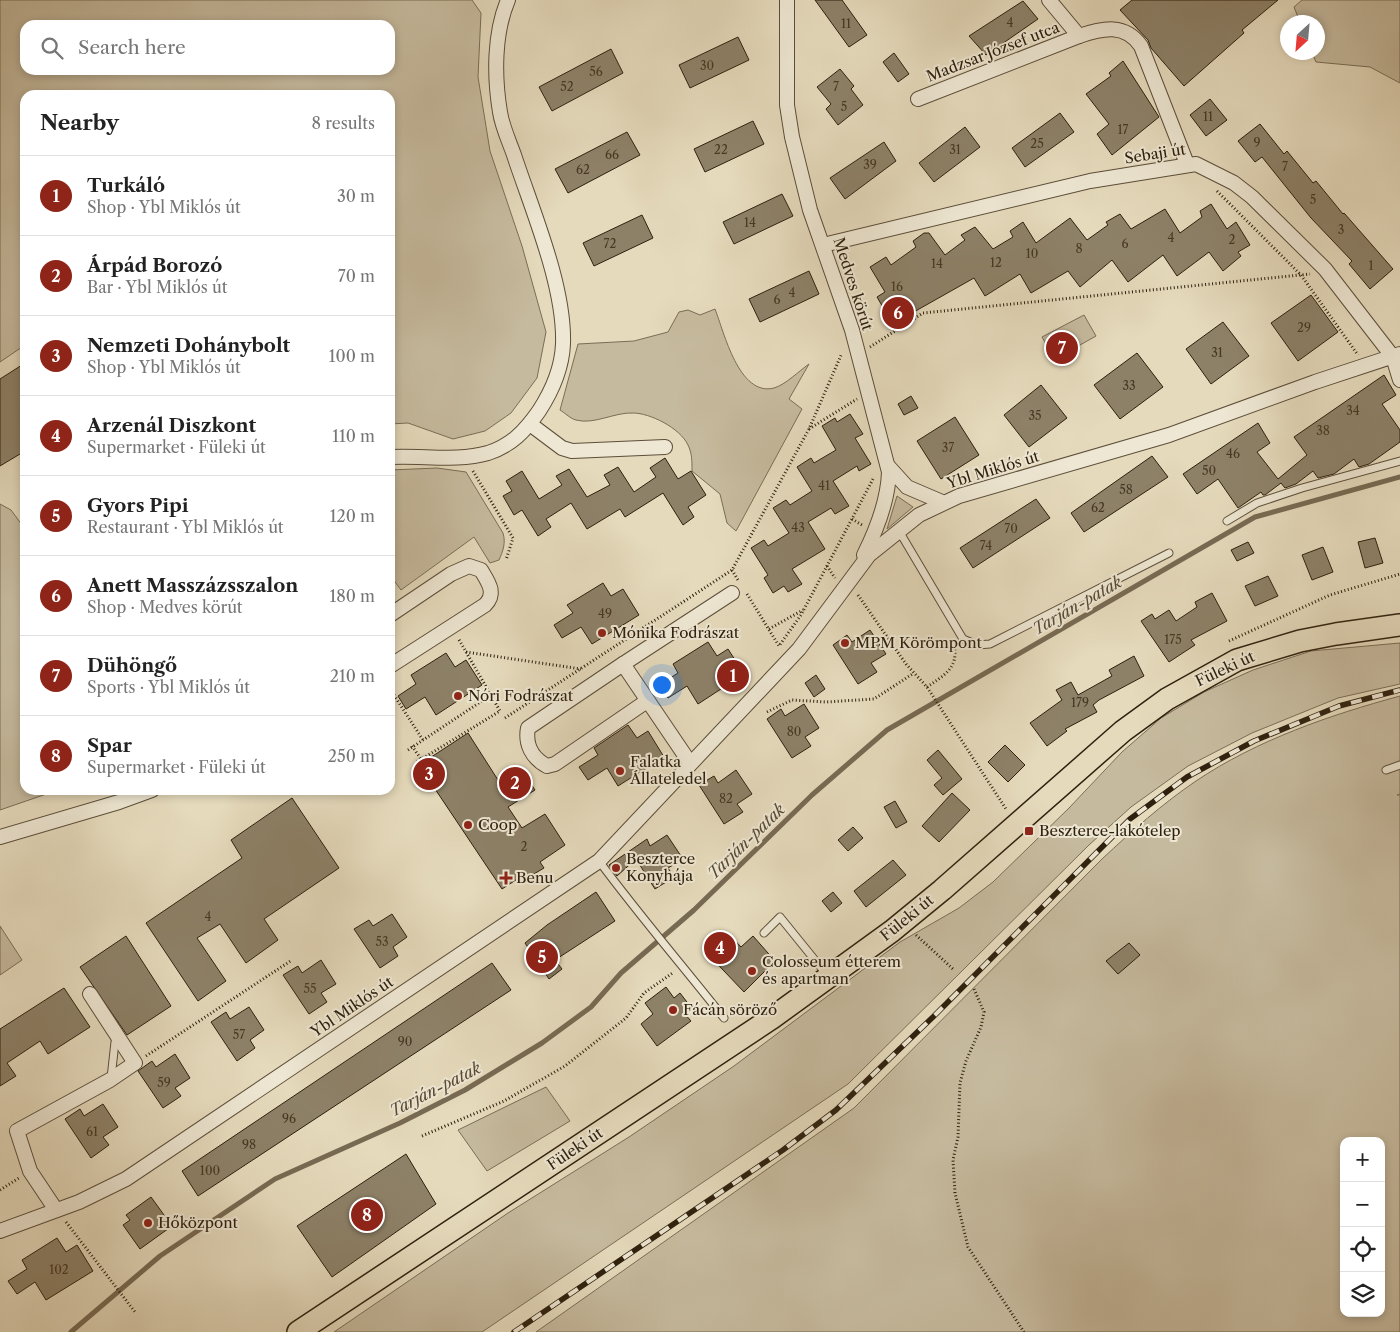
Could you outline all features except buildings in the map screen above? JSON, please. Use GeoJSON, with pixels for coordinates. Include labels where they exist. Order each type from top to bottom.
{"type":"FeatureCollection","features":[{"type":"Feature","properties":{"kind":"main road","name":"Füleki út"},"geometry":{"type":"LineString","coordinates":[[298,1332],[772,1018],[829,977],[903,922],[1123,731],[1167,698],[1237,660],[1300,641],[1400,625]]}},
{"type":"Feature","properties":{"kind":"street"},"geometry":{"type":"LineString","coordinates":[[395,457],[464,457],[488,453],[506,445],[518,438],[530,424],[545,401],[558,373],[563,344],[553,275],[500,113],[496,83],[497,47],[502,13],[508,0]]}},
{"type":"Feature","properties":{"kind":"street","name":"Medves körút"},"geometry":{"type":"LineString","coordinates":[[787,0],[787,105],[800,172],[852,330],[887,461],[888,490],[870,544],[852,577]]}},
{"type":"Feature","properties":{"kind":"street","name":"Madzsar József utca"},"geometry":{"type":"LineString","coordinates":[[1048,0],[1080,36]]}},
{"type":"Feature","properties":{"kind":"street","name":"Madzsar József utca"},"geometry":{"type":"LineString","coordinates":[[918,99],[1080,36],[1095,31],[1116,28],[1136,38],[1146,56],[1192,164]]}},
{"type":"Feature","properties":{"kind":"street","name":"Sebaji út"},"geometry":{"type":"LineString","coordinates":[[823,245],[1090,181],[1192,164],[1234,183],[1252,197],[1328,272],[1396,355],[1400,380]]}},
{"type":"Feature","properties":{"kind":"street","name":"Ybl Miklós út"},"geometry":{"type":"LineString","coordinates":[[0,1231],[79,1202],[126,1179],[598,861],[799,649],[873,551],[919,515],[942,502],[1169,435],[1396,355]]}},
{"type":"Feature","properties":{"kind":"street"},"geometry":{"type":"LineString","coordinates":[[530,424],[562,448],[572,451],[665,446]]}},
{"type":"Feature","properties":{"kind":"street"},"geometry":{"type":"LineString","coordinates":[[887,461],[907,487],[942,502]]}},
{"type":"Feature","properties":{"kind":"street"},"geometry":{"type":"LineString","coordinates":[[395,612],[451,574],[469,566],[481,570],[489,582],[490,600],[395,663]]}},
{"type":"Feature","properties":{"kind":"street"},"geometry":{"type":"LineString","coordinates":[[647,701],[555,764],[547,766],[538,762],[528,745],[528,728],[622,664],[740,590]]}},
{"type":"Feature","properties":{"kind":"street"},"geometry":{"type":"LineString","coordinates":[[622,664],[690,763]]}},
{"type":"Feature","properties":{"kind":"street"},"geometry":{"type":"LineString","coordinates":[[0,837],[138,795]]}},
{"type":"Feature","properties":{"kind":"street"},"geometry":{"type":"LineString","coordinates":[[56,1210],[30,1172],[17,1131],[110,1080],[136,1063],[90,994]]}},
{"type":"Feature","properties":{"kind":"lane"},"geometry":{"type":"LineString","coordinates":[[1227,521],[1257,503],[1302,488],[1400,461]]}},
{"type":"Feature","properties":{"kind":"lane"},"geometry":{"type":"LineString","coordinates":[[899,531],[963,639],[977,645],[990,644],[1169,553]]}},
{"type":"Feature","properties":{"kind":"lane"},"geometry":{"type":"LineString","coordinates":[[1386,770],[1400,765]]}},
{"type":"Feature","properties":{"kind":"lane"},"geometry":{"type":"LineString","coordinates":[[598,861],[647,925],[671,951],[724,1018]]}},
{"type":"Feature","properties":{"kind":"lane"},"geometry":{"type":"LineString","coordinates":[[764,933],[780,917],[829,977]]}},
{"type":"Feature","properties":{"kind":"lane"},"geometry":{"type":"LineString","coordinates":[[110,1080],[113,1074],[115,1042],[118,1037]]}},
{"type":"Feature","properties":{"kind":"path"},"geometry":{"type":"LineString","coordinates":[[1192,164],[1224,201],[1301,274],[1365,366]]}},
{"type":"Feature","properties":{"kind":"path"},"geometry":{"type":"LineString","coordinates":[[859,355],[923,313],[1328,272]]}},
{"type":"Feature","properties":{"kind":"path"},"geometry":{"type":"LineString","coordinates":[[505,718],[732,570],[809,429],[852,330]]}},
{"type":"Feature","properties":{"kind":"path"},"geometry":{"type":"LineString","coordinates":[[809,429],[869,391]]}},
{"type":"Feature","properties":{"kind":"path"},"geometry":{"type":"LineString","coordinates":[[464,457],[513,538],[506,560]]}},
{"type":"Feature","properties":{"kind":"path"},"geometry":{"type":"LineString","coordinates":[[732,570],[740,590],[779,646],[804,609],[887,461]]}},
{"type":"Feature","properties":{"kind":"path"},"geometry":{"type":"LineString","coordinates":[[852,577],[914,673],[927,687],[1016,825]]}},
{"type":"Feature","properties":{"kind":"path"},"geometry":{"type":"LineString","coordinates":[[769,630],[804,609]]}},
{"type":"Feature","properties":{"kind":"path"},"geometry":{"type":"LineString","coordinates":[[417,762],[500,710],[451,627]]}},
{"type":"Feature","properties":{"kind":"path"},"geometry":{"type":"LineString","coordinates":[[927,687],[949,672],[954,664],[955,648],[950,639]]}},
{"type":"Feature","properties":{"kind":"path"},"geometry":{"type":"LineString","coordinates":[[465,652],[581,669]]}},
{"type":"Feature","properties":{"kind":"path"},"geometry":{"type":"LineString","coordinates":[[767,712],[792,700],[826,702],[874,699],[914,673]]}},
{"type":"Feature","properties":{"kind":"path"},"geometry":{"type":"LineString","coordinates":[[408,750],[491,695]]}},
{"type":"Feature","properties":{"kind":"path"},"geometry":{"type":"LineString","coordinates":[[395,697],[423,740]]}},
{"type":"Feature","properties":{"kind":"path"},"geometry":{"type":"LineString","coordinates":[[412,746],[421,759]]}},
{"type":"Feature","properties":{"kind":"path"},"geometry":{"type":"LineString","coordinates":[[903,922],[953,969]]}},
{"type":"Feature","properties":{"kind":"path"},"geometry":{"type":"LineString","coordinates":[[136,1063],[292,960]]}},
{"type":"Feature","properties":{"kind":"path"},"geometry":{"type":"LineString","coordinates":[[422,1136],[504,1101],[565,1066],[626,1018],[644,993],[683,966]]}},
{"type":"Feature","properties":{"kind":"path"},"geometry":{"type":"LineString","coordinates":[[974,989],[984,1012],[981,1027],[966,1061],[960,1083],[958,1137],[953,1160],[955,1193],[968,1247],[1024,1332]]}},
{"type":"Feature","properties":{"kind":"path"},"geometry":{"type":"LineString","coordinates":[[0,1190],[30,1172]]}},
{"type":"Feature","properties":{"kind":"path"},"geometry":{"type":"LineString","coordinates":[[56,1210],[135,1312]]}},
{"type":"Feature","properties":{"kind":"shaded area"},"geometry":{"type":"Polygon","coordinates":[[[0,0],[472,0],[481,13],[478,77],[490,151],[522,246],[546,332],[537,378],[511,413],[485,431],[453,439],[408,423],[395,424],[395,90],[20,90],[20,348],[0,362],[0,0]]]}},
{"type":"Feature","properties":{"kind":"shaded area"},"geometry":{"type":"Polygon","coordinates":[[[1302,0],[1400,0],[1400,83],[1370,67],[1316,62],[1315,60],[1325,60],[1325,15],[1297,15],[1294,7],[1302,0]]]}},
{"type":"Feature","properties":{"kind":"shaded area"},"geometry":{"type":"Polygon","coordinates":[[[715,309],[735,361],[751,383],[762,388],[774,388],[787,381],[809,364],[789,399],[802,409],[736,531],[727,523],[720,494],[692,471],[692,460],[688,445],[672,427],[640,414],[626,413],[597,420],[583,421],[574,419],[560,410],[578,344],[634,341],[668,332],[679,312],[688,310],[700,315],[715,309]]]}},
{"type":"Feature","properties":{"kind":"shaded area"},"geometry":{"type":"Polygon","coordinates":[[[1084,315],[1096,336],[1055,359],[1042,337],[1084,315]]]}},
{"type":"Feature","properties":{"kind":"shaded area"},"geometry":{"type":"Polygon","coordinates":[[[437,468],[466,472],[503,533],[503,550],[499,560],[490,563],[474,537],[401,590],[395,582],[395,470],[437,468]]]}},
{"type":"Feature","properties":{"kind":"shaded area"},"geometry":{"type":"Polygon","coordinates":[[[897,496],[913,507],[887,529],[897,496]]]}},
{"type":"Feature","properties":{"kind":"shaded area"},"geometry":{"type":"Polygon","coordinates":[[[0,504],[11,510],[20,522],[20,795],[44,795],[0,810],[0,504]]]}},
{"type":"Feature","properties":{"kind":"shaded area"},"geometry":{"type":"Polygon","coordinates":[[[1400,643],[1400,684],[1338,698],[1252,733],[1188,766],[1131,807],[1089,845],[848,1084],[482,1332],[334,1332],[508,1213],[629,1137],[734,1066],[900,942],[959,908],[993,882],[1069,808],[1122,752],[1161,718],[1204,692],[1253,670],[1311,651],[1400,643]]]}},
{"type":"Feature","properties":{"kind":"shaded area"},"geometry":{"type":"Polygon","coordinates":[[[1400,696],[1400,794],[1397,795],[1400,795],[1400,1332],[536,1332],[854,1108],[1102,859],[1171,799],[1219,766],[1244,753],[1295,730],[1400,696]]]}},
{"type":"Feature","properties":{"kind":"shaded area"},"geometry":{"type":"Polygon","coordinates":[[[0,926],[22,960],[0,975],[0,926]]]}},
{"type":"Feature","properties":{"kind":"shaded area"},"geometry":{"type":"Polygon","coordinates":[[[546,1087],[570,1121],[487,1171],[458,1130],[546,1087]]]}},
{"type":"Feature","properties":{"kind":"waterway","name":"Tarján-patak"},"geometry":{"type":"LineString","coordinates":[[71,1332],[160,1256],[275,1179],[400,1123],[465,1090],[542,1043],[591,1007],[621,973],[694,910],[812,795],[887,730],[1255,517],[1400,477]]}},
{"type":"Feature","properties":{"kind":"railway"},"geometry":{"type":"LineString","coordinates":[[514,1332],[783,1150],[836,1110],[934,1016],[1130,819],[1187,777],[1254,741],[1339,706],[1400,690]]}},
{"type":"Feature","properties":{"kind":"place","name":"Anett Masszázsszalon"},"geometry":{"type":"Point","coordinates":[898,313]}},
{"type":"Feature","properties":{"kind":"place","name":"Dühöngő"},"geometry":{"type":"Point","coordinates":[1062,348]}},
{"type":"Feature","properties":{"kind":"place","name":"Mónika Fodrászat"},"geometry":{"type":"Point","coordinates":[602,633]}},
{"type":"Feature","properties":{"kind":"place","name":"MPM Körömpont"},"geometry":{"type":"Point","coordinates":[845,643]}},
{"type":"Feature","properties":{"kind":"place","name":"Turkáló"},"geometry":{"type":"Point","coordinates":[733,676]}},
{"type":"Feature","properties":{"kind":"place","name":"Nóri Fodrászat"},"geometry":{"type":"Point","coordinates":[458,696]}},
{"type":"Feature","properties":{"kind":"place","name":"Falatka Állateledel"},"geometry":{"type":"Point","coordinates":[620,771]}},
{"type":"Feature","properties":{"kind":"place","name":"Nemzeti Dohánybolt"},"geometry":{"type":"Point","coordinates":[429,774]}},
{"type":"Feature","properties":{"kind":"place","name":"Árpád Borozó"},"geometry":{"type":"Point","coordinates":[515,783]}},
{"type":"Feature","properties":{"kind":"place","name":"Coop"},"geometry":{"type":"Point","coordinates":[468,825]}},
{"type":"Feature","properties":{"kind":"place","name":"Beszterce-lakótelep"},"geometry":{"type":"Point","coordinates":[1029,831]}},
{"type":"Feature","properties":{"kind":"place","name":"Beszterce Konyhája"},"geometry":{"type":"Point","coordinates":[616,868]}},
{"type":"Feature","properties":{"kind":"place","name":"Benu"},"geometry":{"type":"Point","coordinates":[506,878]}},
{"type":"Feature","properties":{"kind":"place","name":"Arzenál Diszkont"},"geometry":{"type":"Point","coordinates":[720,948]}},
{"type":"Feature","properties":{"kind":"place","name":"Gyors Pipi"},"geometry":{"type":"Point","coordinates":[542,957]}},
{"type":"Feature","properties":{"kind":"place","name":"Colosseum étterem és apartman"},"geometry":{"type":"Point","coordinates":[752,971]}},
{"type":"Feature","properties":{"kind":"place","name":"Fácán söröző"},"geometry":{"type":"Point","coordinates":[673,1010]}},
{"type":"Feature","properties":{"kind":"place","name":"Spar"},"geometry":{"type":"Point","coordinates":[367,1215]}},
{"type":"Feature","properties":{"kind":"place","name":"Hőközpont"},"geometry":{"type":"Point","coordinates":[148,1223]}}]}
